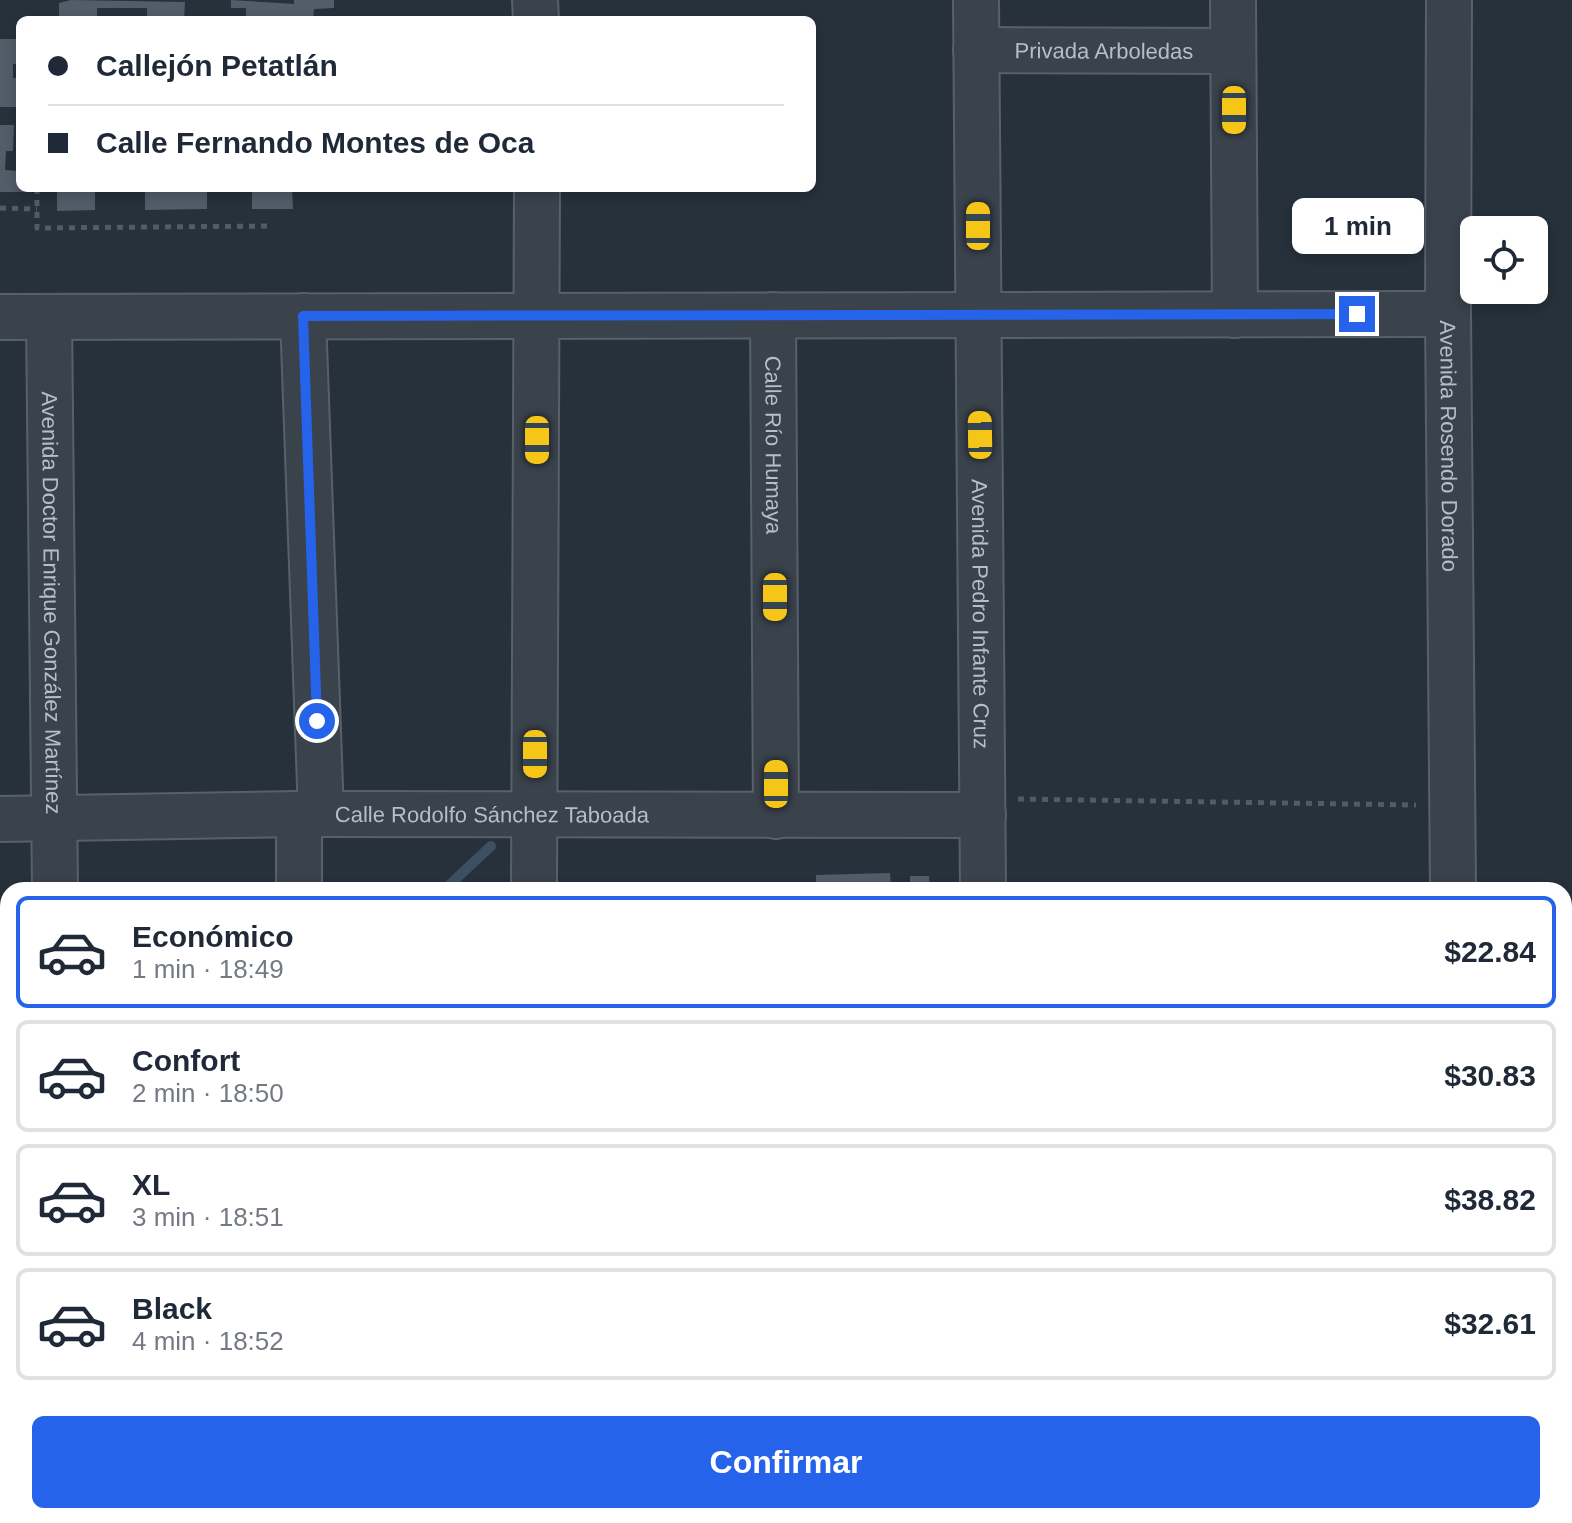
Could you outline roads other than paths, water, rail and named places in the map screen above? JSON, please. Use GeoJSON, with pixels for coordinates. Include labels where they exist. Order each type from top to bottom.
{"type":"FeatureCollection","features":[{"type":"Feature","properties":{"kind":"street","name":"Avenida Pedro Infante Cruz"},"geometry":{"type":"LineString","coordinates":[[976,0],[983,882]]}},
{"type":"Feature","properties":{"kind":"street"},"geometry":{"type":"LineString","coordinates":[[1233,0],[1235,315]]}},
{"type":"Feature","properties":{"kind":"street","name":"Avenida Rosendo Dorado"},"geometry":{"type":"LineString","coordinates":[[1449,0],[1448,314],[1453,882]]}},
{"type":"Feature","properties":{"kind":"street","name":"Privada Arboledas"},"geometry":{"type":"LineString","coordinates":[[976,50],[1233,51]]}},
{"type":"Feature","properties":{"kind":"street"},"geometry":{"type":"LineString","coordinates":[[534,882],[537,192]]}},
{"type":"Feature","properties":{"kind":"street"},"geometry":{"type":"LineString","coordinates":[[0,317],[1448,314]]}},
{"type":"Feature","properties":{"kind":"street","name":"Calle Río Humaya"},"geometry":{"type":"LineString","coordinates":[[773,315],[776,816]]}},
{"type":"Feature","properties":{"kind":"street"},"geometry":{"type":"LineString","coordinates":[[300,882],[310,814],[303,316]]}},
{"type":"Feature","properties":{"kind":"street","name":"Avenida Doctor Enrique González Martínez"},"geometry":{"type":"LineString","coordinates":[[49,317],[55,882]]}},
{"type":"Feature","properties":{"kind":"street","name":"Calle Rodolfo Sánchez Taboada"},"geometry":{"type":"LineString","coordinates":[[0,819],[310,814],[776,816],[983,807]]}},
{"type":"Feature","properties":{"kind":"waterway"},"geometry":{"type":"LineString","coordinates":[[453,882],[491,846]]}}]}
